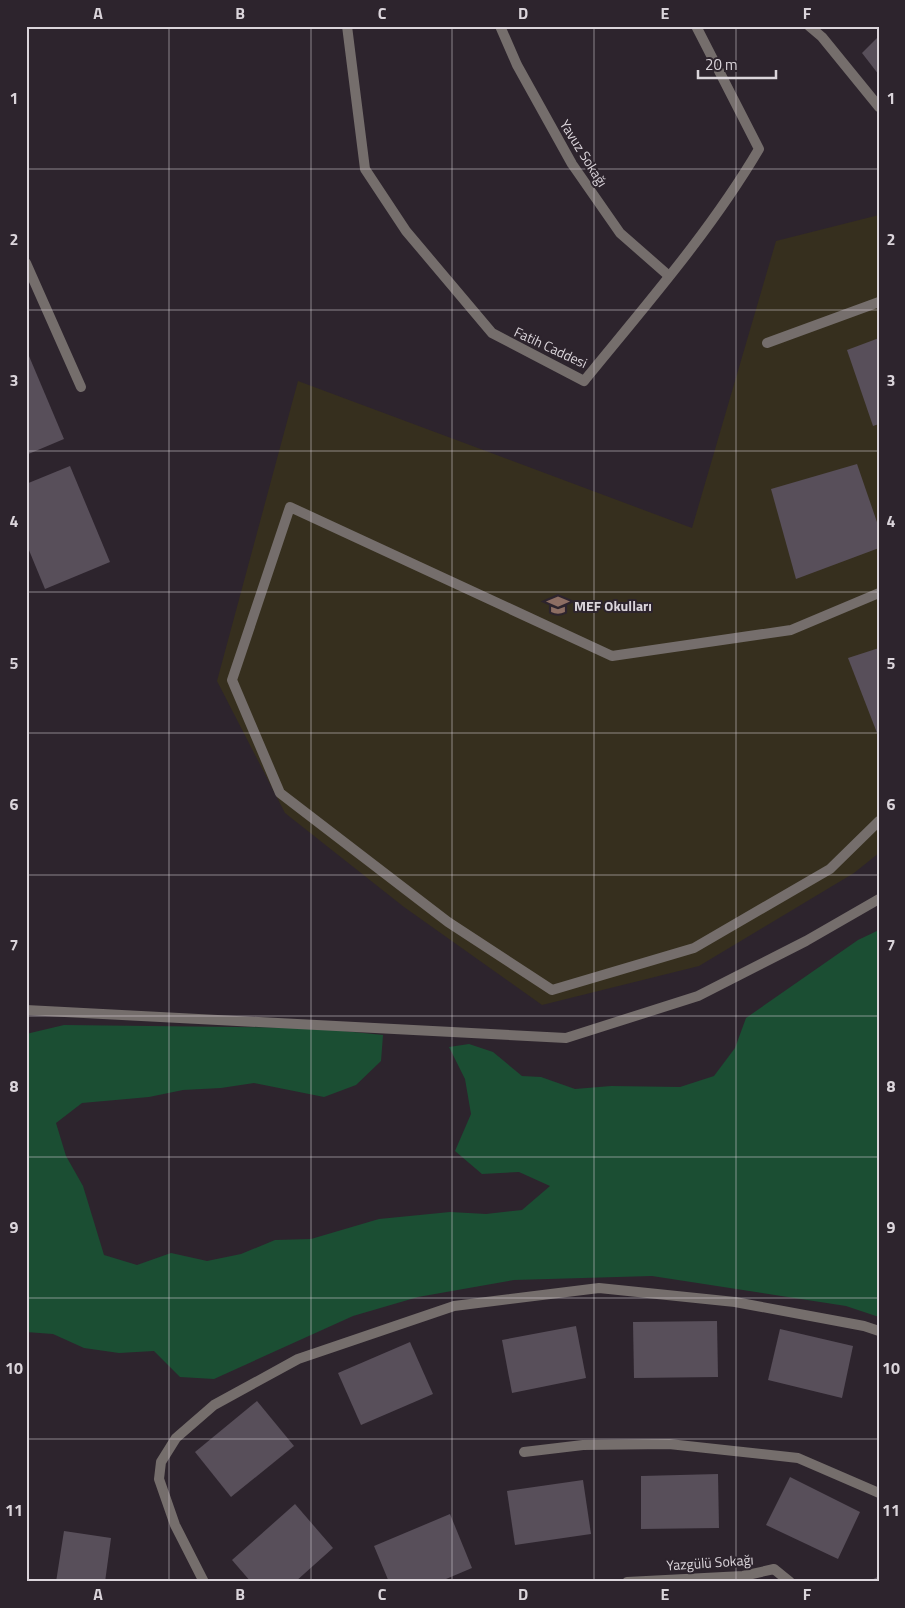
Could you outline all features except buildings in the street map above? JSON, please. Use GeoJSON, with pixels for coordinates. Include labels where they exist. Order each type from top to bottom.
{"type":"FeatureCollection","features":[{"type":"Feature","properties":{"kind":"street","name":"Fatih Caddesi"},"geometry":{"type":"LineString","coordinates":[[346,26],[365,169],[406,231],[492,333],[584,381],[669,276],[737,186],[759,149],[696,26]]}},
{"type":"Feature","properties":{"kind":"street","name":"Yavuz Sokağı"},"geometry":{"type":"LineString","coordinates":[[500,26],[517,66],[572,164],[620,233],[669,276]]}},
{"type":"Feature","properties":{"kind":"street"},"geometry":{"type":"LineString","coordinates":[[809,26],[822,38],[879,106]]}},
{"type":"Feature","properties":{"kind":"street"},"geometry":{"type":"LineString","coordinates":[[26,263],[81,387]]}},
{"type":"Feature","properties":{"kind":"street"},"geometry":{"type":"LineString","coordinates":[[767,343],[879,302]]}},
{"type":"Feature","properties":{"kind":"street"},"geometry":{"type":"LineString","coordinates":[[879,593],[791,630],[612,656],[290,507],[232,680],[280,792],[448,922],[552,990],[694,948],[830,869],[879,821]]}},
{"type":"Feature","properties":{"kind":"street"},"geometry":{"type":"LineString","coordinates":[[26,1010],[566,1038],[698,996],[806,942],[879,899]]}},
{"type":"Feature","properties":{"kind":"street"},"geometry":{"type":"LineString","coordinates":[[204,1582],[175,1525],[159,1480],[161,1462],[176,1438],[214,1405],[298,1359],[454,1306],[599,1288],[735,1302],[864,1326],[879,1331]]}},
{"type":"Feature","properties":{"kind":"street"},"geometry":{"type":"LineString","coordinates":[[524,1452],[583,1445],[669,1444],[798,1458],[879,1493]]}},
{"type":"Feature","properties":{"kind":"street","name":"Yazgülü Sokağı"},"geometry":{"type":"LineString","coordinates":[[627,1582],[744,1576],[774,1569],[790,1582]]}},
{"type":"Feature","properties":{"kind":"shaded area","name":"MEF Okulları"},"geometry":{"type":"Polygon","coordinates":[[[879,215],[879,853],[854,873],[699,966],[542,1005],[404,907],[285,813],[217,681],[298,381],[692,528],[776,241],[879,215]]]}},
{"type":"Feature","properties":{"kind":"green space"},"geometry":{"type":"Polygon","coordinates":[[[879,930],[879,1317],[846,1306],[652,1276],[514,1280],[418,1297],[353,1316],[214,1379],[180,1377],[154,1351],[119,1353],[84,1348],[53,1334],[26,1332],[26,1034],[64,1025],[314,1028],[383,1035],[381,1061],[356,1085],[324,1097],[254,1083],[221,1088],[183,1090],[149,1097],[82,1103],[56,1123],[66,1156],[83,1186],[104,1255],[137,1265],[171,1253],[207,1261],[241,1254],[275,1240],[311,1239],[379,1219],[450,1212],[486,1214],[522,1210],[550,1186],[519,1172],[482,1174],[455,1151],[471,1114],[465,1079],[449,1047],[469,1044],[493,1052],[522,1076],[541,1077],[575,1089],[611,1086],[680,1087],[714,1076],[735,1048],[746,1018],[858,940],[879,930]]]}},
{"type":"Feature","properties":{"kind":"place","name":"MEF Okulları"},"geometry":{"type":"Point","coordinates":[558,605]}}]}
